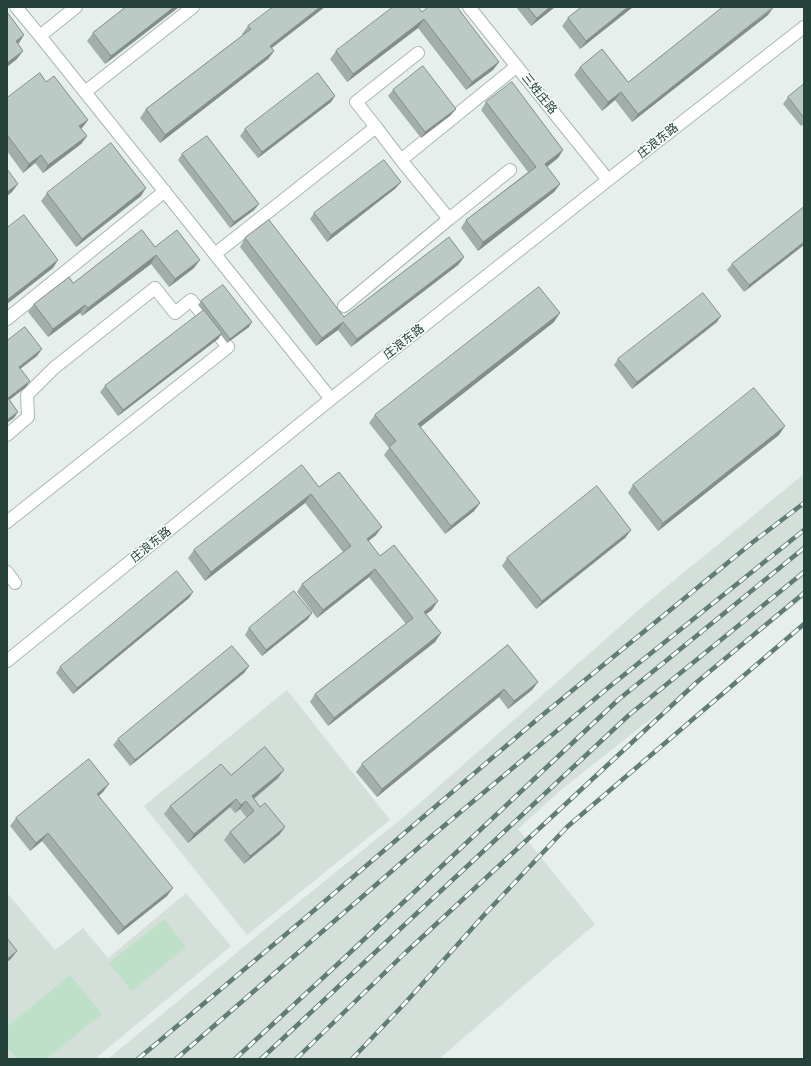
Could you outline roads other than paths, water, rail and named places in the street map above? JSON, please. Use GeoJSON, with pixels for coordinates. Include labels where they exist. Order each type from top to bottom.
{"type":"FeatureCollection","features":[{"type":"Feature","properties":{"kind":"street"},"geometry":{"type":"LineString","coordinates":[[16,7],[331,399]]}},
{"type":"Feature","properties":{"kind":"street"},"geometry":{"type":"LineString","coordinates":[[40,36],[76,7]]}},
{"type":"Feature","properties":{"kind":"street"},"geometry":{"type":"LineString","coordinates":[[85,92],[194,7]]}},
{"type":"Feature","properties":{"kind":"street","name":"三姓庄路"},"geometry":{"type":"LineString","coordinates":[[469,7],[608,180]]}},
{"type":"Feature","properties":{"kind":"street","name":"庄浪东路"},"geometry":{"type":"LineString","coordinates":[[7,661],[331,399],[804,27]]}},
{"type":"Feature","properties":{"kind":"street"},"geometry":{"type":"LineString","coordinates":[[418,53],[356,102],[449,219]]}},
{"type":"Feature","properties":{"kind":"street"},"geometry":{"type":"LineString","coordinates":[[402,160],[517,66]]}},
{"type":"Feature","properties":{"kind":"street"},"geometry":{"type":"LineString","coordinates":[[215,254],[376,127]]}},
{"type":"Feature","properties":{"kind":"street"},"geometry":{"type":"LineString","coordinates":[[344,306],[510,170]]}},
{"type":"Feature","properties":{"kind":"street"},"geometry":{"type":"LineString","coordinates":[[7,319],[165,191]]}},
{"type":"Feature","properties":{"kind":"street"},"geometry":{"type":"LineString","coordinates":[[7,435],[28,417],[27,395],[54,368],[155,288],[175,313],[191,300],[228,347],[7,522]]}},
{"type":"Feature","properties":{"kind":"street"},"geometry":{"type":"LineString","coordinates":[[7,572],[15,583]]}},
{"type":"Feature","properties":{"kind":"railway"},"geometry":{"type":"LineString","coordinates":[[138,1059],[540,717],[753,542],[804,503]]}},
{"type":"Feature","properties":{"kind":"railway"},"geometry":{"type":"LineString","coordinates":[[176,1059],[432,836],[609,687],[804,530]]}},
{"type":"Feature","properties":{"kind":"railway"},"geometry":{"type":"LineString","coordinates":[[235,1059],[618,700],[804,548]]}},
{"type":"Feature","properties":{"kind":"railway"},"geometry":{"type":"LineString","coordinates":[[261,1059],[629,715],[804,572]]}},
{"type":"Feature","properties":{"kind":"railway"},"geometry":{"type":"LineString","coordinates":[[296,1059],[404,954],[697,682],[804,593]]}},
{"type":"Feature","properties":{"kind":"railway"},"geometry":{"type":"LineString","coordinates":[[352,1059],[567,827],[804,624]]}}]}
